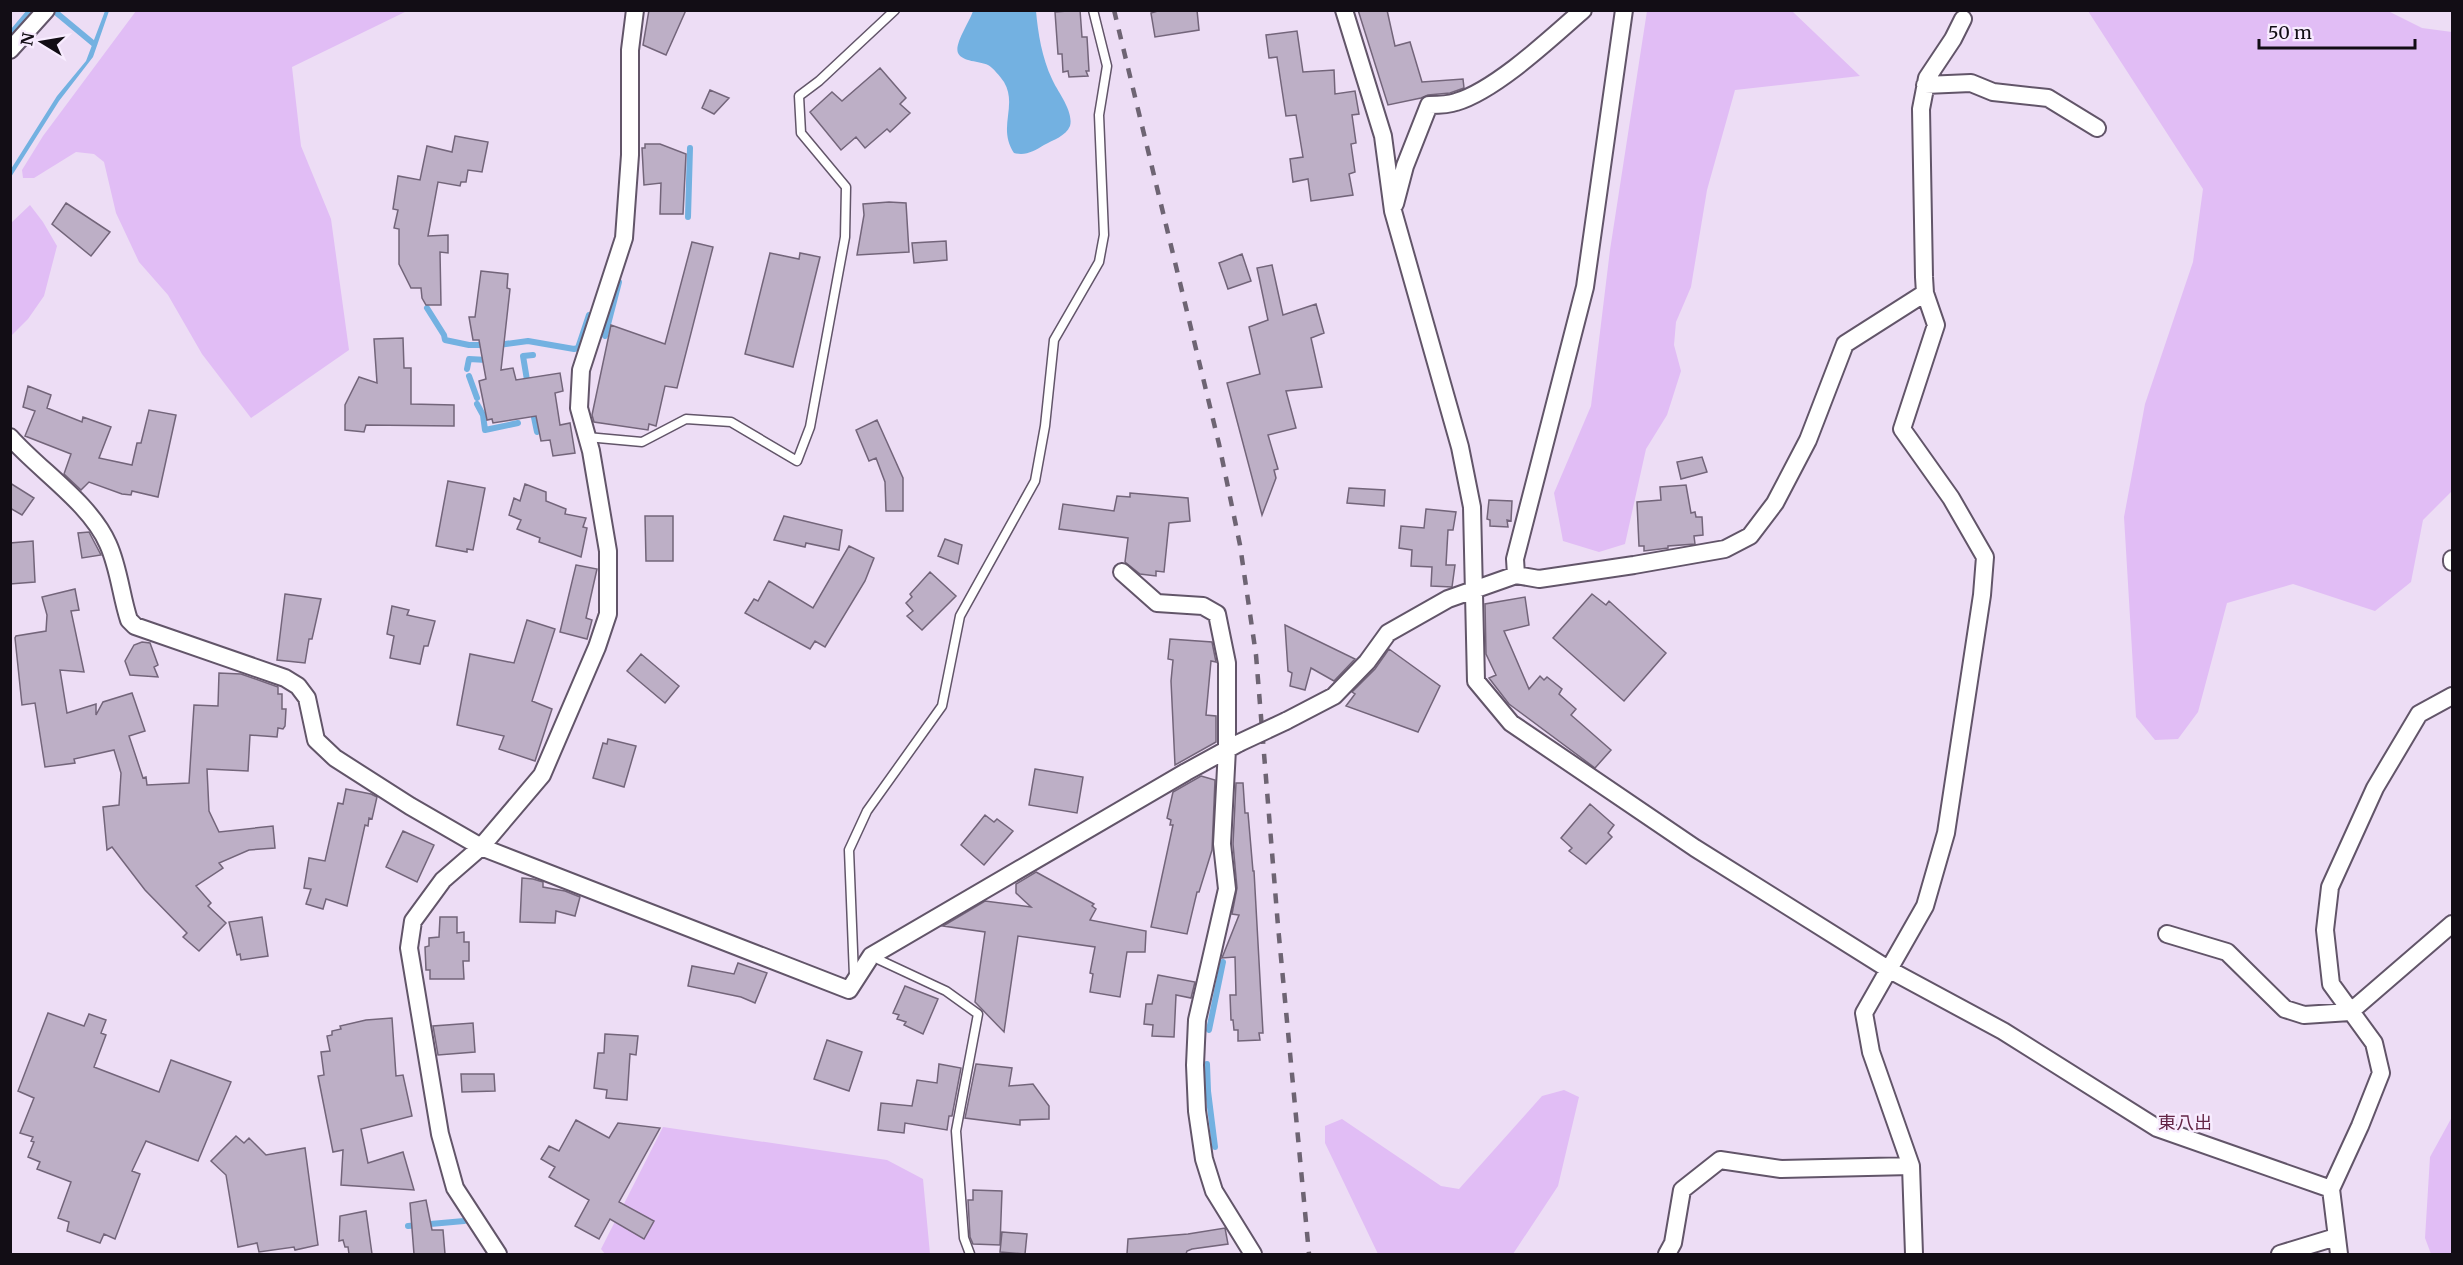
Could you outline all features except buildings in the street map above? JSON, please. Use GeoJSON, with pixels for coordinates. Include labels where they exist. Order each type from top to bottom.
{"type":"FeatureCollection","features":[{"type":"Feature","properties":{"kind":"street"},"geometry":{"type":"LineString","coordinates":[[10,50],[46,10]]}},
{"type":"Feature","properties":{"kind":"street"},"geometry":{"type":"LineString","coordinates":[[498,1254],[455,1188],[440,1134],[409,948],[413,921],[443,880],[481,847],[542,775],[597,647],[608,614],[608,551],[587,437],[579,408],[581,370],[624,238],[630,154],[630,50],[635,10]]}},
{"type":"Feature","properties":{"kind":"street"},"geometry":{"type":"LineString","coordinates":[[1344,10],[1383,136],[1393,211],[1460,447],[1472,507],[1476,681],[1511,723],[1695,848],[1888,969],[2003,1031],[2157,1128],[2331,1189]]}},
{"type":"Feature","properties":{"kind":"street"},"geometry":{"type":"LineString","coordinates":[[1393,211],[1405,166],[1428,105],[1456,103],[1482,90],[1534,53],[1584,10]]}},
{"type":"Feature","properties":{"kind":"street"},"geometry":{"type":"LineString","coordinates":[[1516,575],[1515,559],[1585,287],[1624,10]]}},
{"type":"Feature","properties":{"kind":"street"},"geometry":{"type":"LineString","coordinates":[[1914,1254],[1911,1166],[1872,1052],[1864,1013],[1925,906],[1946,833],[1982,595],[1985,556],[1951,498],[1902,429],[1936,325],[1925,293],[1921,109],[1927,78],[1953,39],[1963,19]]}},
{"type":"Feature","properties":{"kind":"street"},"geometry":{"type":"LineString","coordinates":[[1925,85],[1971,83],[1993,92],[2048,98],[2097,128]]}},
{"type":"Feature","properties":{"kind":"street"},"geometry":{"type":"LineString","coordinates":[[10,438],[82,507],[101,529],[114,561],[129,620],[135,626],[285,678],[298,686],[307,698],[316,740],[335,758],[410,806],[481,847],[849,990],[871,956],[1233,746],[1334,696],[1367,662],[1388,633],[1448,600],[1516,575],[1539,579],[1634,565],[1725,549],[1750,536],[1775,503],[1808,440],[1845,344],[1925,293]]}},
{"type":"Feature","properties":{"kind":"street"},"geometry":{"type":"LineString","coordinates":[[1122,572],[1157,603],[1203,606],[1217,614],[1227,663],[1233,746],[1222,844],[1227,889],[1197,1020],[1195,1065],[1197,1112],[1204,1159],[1214,1191],[1253,1254]]}},
{"type":"Feature","properties":{"kind":"street"},"geometry":{"type":"LineString","coordinates":[[2339,1254],[2331,1189],[2381,1073],[2374,1043],[2331,984],[2325,930],[2330,887],[2375,788],[2420,714],[2452,696]]}},
{"type":"Feature","properties":{"kind":"street"},"geometry":{"type":"LineString","coordinates":[[2167,934],[2227,952],[2285,1009],[2304,1016],[2350,1012],[2452,924]]}},
{"type":"Feature","properties":{"kind":"street"},"geometry":{"type":"LineString","coordinates":[[1668,1254],[1673,1243],[1682,1190],[1720,1160],[1781,1168],[1911,1166]]}},
{"type":"Feature","properties":{"kind":"street"},"geometry":{"type":"LineString","coordinates":[[2280,1254],[2336,1237]]}},
{"type":"Feature","properties":{"kind":"lane"},"geometry":{"type":"LineString","coordinates":[[587,437],[642,441],[686,419],[731,422],[797,461],[810,427],[843,248],[846,187],[801,133],[799,96],[819,81],[895,10]]}},
{"type":"Feature","properties":{"kind":"lane"},"geometry":{"type":"LineString","coordinates":[[854,982],[849,850],[867,811],[942,706],[960,616],[1035,481],[1045,426],[1054,340],[1099,262],[1104,235],[1099,115],[1107,66],[1093,10]]}},
{"type":"Feature","properties":{"kind":"lane"},"geometry":{"type":"LineString","coordinates":[[871,956],[946,991],[978,1014],[956,1131],[964,1238],[970,1254]]}},
{"type":"Feature","properties":{"kind":"shaded area"},"geometry":{"type":"Polygon","coordinates":[[[136,11],[407,11],[292,67],[301,146],[331,219],[349,350],[251,418],[202,354],[168,295],[139,262],[116,213],[104,162],[94,154],[76,152],[34,178],[23,178],[22,170],[43,136],[136,11]]]}},
{"type":"Feature","properties":{"kind":"shaded area"},"geometry":{"type":"Polygon","coordinates":[[[1647,11],[1792,11],[1860,76],[1735,90],[1707,190],[1691,287],[1676,322],[1674,345],[1681,371],[1667,415],[1646,449],[1625,544],[1599,552],[1563,541],[1554,493],[1591,406],[1610,250],[1647,11]]]}},
{"type":"Feature","properties":{"kind":"shaded area"},"geometry":{"type":"Polygon","coordinates":[[[2088,11],[2388,11],[2422,28],[2452,32],[2452,491],[2423,520],[2411,582],[2375,611],[2293,584],[2227,603],[2198,712],[2178,739],[2155,740],[2136,717],[2124,517],[2145,404],[2193,262],[2203,189],[2088,11]]]}},
{"type":"Feature","properties":{"kind":"shaded area"},"geometry":{"type":"Polygon","coordinates":[[[30,205],[57,246],[44,296],[28,319],[11,336],[11,223],[30,205]]]}},
{"type":"Feature","properties":{"kind":"shaded area"},"geometry":{"type":"Polygon","coordinates":[[[1564,1090],[1579,1097],[1558,1186],[1513,1254],[1378,1254],[1325,1143],[1325,1126],[1342,1119],[1441,1186],[1459,1189],[1542,1096],[1564,1090]]]}},
{"type":"Feature","properties":{"kind":"shaded area"},"geometry":{"type":"Polygon","coordinates":[[[2452,1117],[2452,1254],[2431,1254],[2425,1238],[2430,1157],[2452,1117]]]}},
{"type":"Feature","properties":{"kind":"shaded area"},"geometry":{"type":"Polygon","coordinates":[[[663,1127],[887,1160],[923,1179],[930,1254],[605,1254],[601,1249],[663,1127]]]}},
{"type":"Feature","properties":{"kind":"water"},"geometry":{"type":"Polygon","coordinates":[[[105,11],[109,11],[93,57],[59,101],[11,177],[11,169],[57,96],[86,61],[105,11]]]}},
{"type":"Feature","properties":{"kind":"water"},"geometry":{"type":"Polygon","coordinates":[[[973,11],[1036,11],[1039,37],[1046,63],[1070,114],[1070,126],[1062,135],[1030,152],[1014,153],[1007,134],[1009,100],[1004,82],[988,65],[967,60],[958,53],[960,38],[973,11]]]}},
{"type":"Feature","properties":{"kind":"waterway"},"geometry":{"type":"LineString","coordinates":[[10,35],[31,10]]}},
{"type":"Feature","properties":{"kind":"waterway"},"geometry":{"type":"LineString","coordinates":[[53,10],[94,44]]}},
{"type":"Feature","properties":{"kind":"waterway"},"geometry":{"type":"LineString","coordinates":[[688,217],[690,148]]}},
{"type":"Feature","properties":{"kind":"waterway"},"geometry":{"type":"LineString","coordinates":[[605,336],[619,282]]}},
{"type":"Feature","properties":{"kind":"waterway"},"geometry":{"type":"LineString","coordinates":[[427,308],[445,340],[469,345],[487,345]]}},
{"type":"Feature","properties":{"kind":"waterway"},"geometry":{"type":"LineString","coordinates":[[498,345],[528,341],[578,348],[589,315]]}},
{"type":"Feature","properties":{"kind":"waterway"},"geometry":{"type":"LineString","coordinates":[[528,386],[523,356],[533,355]]}},
{"type":"Feature","properties":{"kind":"waterway"},"geometry":{"type":"LineString","coordinates":[[467,369],[469,359],[487,360]]}},
{"type":"Feature","properties":{"kind":"waterway"},"geometry":{"type":"LineString","coordinates":[[469,376],[477,398]]}},
{"type":"Feature","properties":{"kind":"waterway"},"geometry":{"type":"LineString","coordinates":[[477,404],[483,415],[485,430],[518,423]]}},
{"type":"Feature","properties":{"kind":"waterway"},"geometry":{"type":"LineString","coordinates":[[532,408],[537,432]]}},
{"type":"Feature","properties":{"kind":"waterway"},"geometry":{"type":"LineString","coordinates":[[1209,1030],[1223,962]]}},
{"type":"Feature","properties":{"kind":"waterway"},"geometry":{"type":"LineString","coordinates":[[1207,1064],[1215,1147]]}},
{"type":"Feature","properties":{"kind":"waterway"},"geometry":{"type":"LineString","coordinates":[[408,1226],[464,1221]]}},
{"type":"Feature","properties":{"kind":"railway"},"geometry":{"type":"LineString","coordinates":[[1114,10],[1219,444],[1240,545],[1256,655],[1278,926],[1309,1254]]}},
{"type":"Feature","properties":{"kind":"district","name":"東八出"},"geometry":{"type":"Point","coordinates":[2185,1123]}}]}
